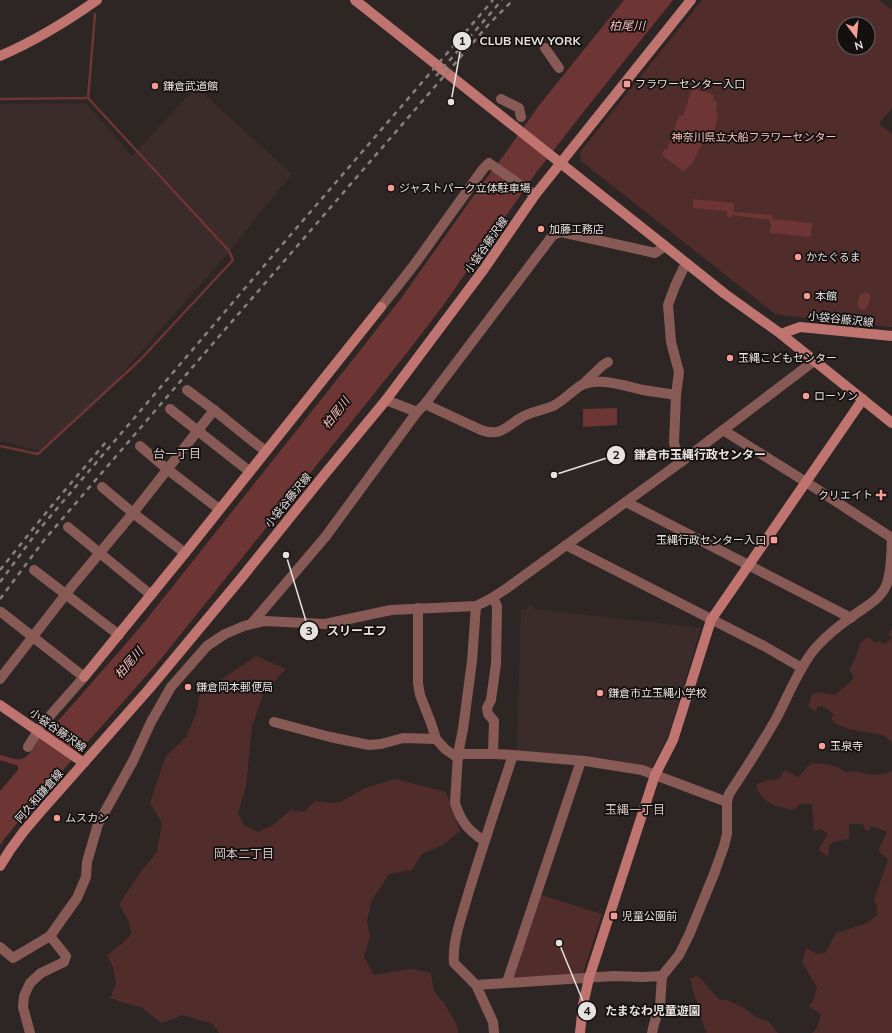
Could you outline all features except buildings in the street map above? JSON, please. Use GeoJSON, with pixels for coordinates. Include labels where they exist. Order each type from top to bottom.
{"type":"FeatureCollection","features":[{"type":"Feature","properties":{"kind":"main road"},"geometry":{"type":"LineString","coordinates":[[0,56],[40,37],[72,18],[97,0]]}},
{"type":"Feature","properties":{"kind":"main road"},"geometry":{"type":"LineString","coordinates":[[356,0],[664,246],[725,294],[781,334],[892,423]]}},
{"type":"Feature","properties":{"kind":"main road","name":"小袋谷藤沢線"},"geometry":{"type":"LineString","coordinates":[[0,705],[84,763],[149,689],[386,400],[484,269],[533,194],[691,0]]}},
{"type":"Feature","properties":{"kind":"main road"},"geometry":{"type":"LineString","coordinates":[[84,677],[185,553],[381,306]]}},
{"type":"Feature","properties":{"kind":"main road","name":"小袋谷藤沢線"},"geometry":{"type":"LineString","coordinates":[[781,334],[800,327],[892,336]]}},
{"type":"Feature","properties":{"kind":"main road"},"geometry":{"type":"LineString","coordinates":[[580,1033],[583,1005],[589,978],[655,775],[673,740],[711,620],[863,399]]}},
{"type":"Feature","properties":{"kind":"main road","name":"阿久和鎌倉線"},"geometry":{"type":"LineString","coordinates":[[0,866],[24,831],[84,763]]}},
{"type":"Feature","properties":{"kind":"street"},"geometry":{"type":"LineString","coordinates":[[545,48],[559,68]]}},
{"type":"Feature","properties":{"kind":"street"},"geometry":{"type":"LineString","coordinates":[[501,99],[519,108],[521,116]]}},
{"type":"Feature","properties":{"kind":"street"},"geometry":{"type":"LineString","coordinates":[[381,306],[418,259],[482,169],[489,163],[533,194]]}},
{"type":"Feature","properties":{"kind":"street"},"geometry":{"type":"LineString","coordinates":[[252,624],[326,536],[553,234],[561,232],[655,253],[664,246]]}},
{"type":"Feature","properties":{"kind":"street"},"geometry":{"type":"LineString","coordinates":[[681,462],[674,443],[676,395],[679,372],[671,342],[668,306],[675,286],[686,263]]}},
{"type":"Feature","properties":{"kind":"street"},"geometry":{"type":"LineString","coordinates":[[0,947],[13,958],[50,936],[78,898],[86,877],[87,862],[98,824],[133,761],[164,698],[208,646],[225,634],[264,621],[325,624],[391,610],[476,606],[493,598],[626,502],[814,361]]}},
{"type":"Feature","properties":{"kind":"street"},"geometry":{"type":"LineString","coordinates":[[425,404],[487,433],[494,433],[501,431],[534,411],[552,406],[582,385],[608,362],[606,372],[607,376],[613,383]]}},
{"type":"Feature","properties":{"kind":"street"},"geometry":{"type":"LineString","coordinates":[[582,385],[594,382],[606,382],[676,395]]}},
{"type":"Feature","properties":{"kind":"street"},"geometry":{"type":"LineString","coordinates":[[186,390],[266,451]]}},
{"type":"Feature","properties":{"kind":"street"},"geometry":{"type":"LineString","coordinates":[[386,400],[418,412]]}},
{"type":"Feature","properties":{"kind":"street"},"geometry":{"type":"LineString","coordinates":[[170,409],[249,472]]}},
{"type":"Feature","properties":{"kind":"street"},"geometry":{"type":"LineString","coordinates":[[0,679],[66,594],[133,513],[214,410]]}},
{"type":"Feature","properties":{"kind":"street"},"geometry":{"type":"LineString","coordinates":[[652,1033],[660,1006],[662,976],[679,955],[689,935],[724,846],[727,834],[727,802],[729,794],[766,737],[802,668],[811,654],[823,641],[881,594],[886,586],[891,566],[892,538],[723,430]]}},
{"type":"Feature","properties":{"kind":"street"},"geometry":{"type":"LineString","coordinates":[[140,446],[219,509]]}},
{"type":"Feature","properties":{"kind":"street"},"geometry":{"type":"LineString","coordinates":[[102,487],[185,553]]}},
{"type":"Feature","properties":{"kind":"street"},"geometry":{"type":"LineString","coordinates":[[626,502],[851,618]]}},
{"type":"Feature","properties":{"kind":"street"},"geometry":{"type":"LineString","coordinates":[[68,527],[151,594]]}},
{"type":"Feature","properties":{"kind":"street"},"geometry":{"type":"LineString","coordinates":[[566,545],[764,646],[802,668]]}},
{"type":"Feature","properties":{"kind":"street"},"geometry":{"type":"LineString","coordinates":[[34,570],[119,635]]}},
{"type":"Feature","properties":{"kind":"street"},"geometry":{"type":"LineString","coordinates":[[493,598],[497,606],[496,664],[491,700],[487,708],[488,714],[494,721],[493,754]]}},
{"type":"Feature","properties":{"kind":"street"},"geometry":{"type":"LineString","coordinates":[[476,606],[472,661],[458,756],[455,803],[464,824],[472,832],[484,840]]}},
{"type":"Feature","properties":{"kind":"street"},"geometry":{"type":"LineString","coordinates":[[418,608],[418,683],[420,695],[436,739],[445,748],[458,756],[493,754],[513,755],[581,761],[642,770],[727,802]]}},
{"type":"Feature","properties":{"kind":"street"},"geometry":{"type":"LineString","coordinates":[[1,612],[84,677],[42,726],[28,747]]}},
{"type":"Feature","properties":{"kind":"street"},"geometry":{"type":"LineString","coordinates":[[149,689],[164,698]]}},
{"type":"Feature","properties":{"kind":"street"},"geometry":{"type":"LineString","coordinates":[[274,722],[330,737],[369,745],[381,744],[403,738],[436,739]]}},
{"type":"Feature","properties":{"kind":"street"},"geometry":{"type":"LineString","coordinates":[[494,1033],[493,1022],[476,985],[454,963],[453,952],[484,840],[513,755]]}},
{"type":"Feature","properties":{"kind":"street"},"geometry":{"type":"LineString","coordinates":[[507,982],[581,761]]}},
{"type":"Feature","properties":{"kind":"street"},"geometry":{"type":"LineString","coordinates":[[30,1033],[23,1007],[24,996],[30,983],[41,973],[64,962],[66,956],[50,936]]}},
{"type":"Feature","properties":{"kind":"street"},"geometry":{"type":"LineString","coordinates":[[476,985],[614,976],[662,976]]}},
{"type":"Feature","properties":{"kind":"shaded area"},"geometry":{"type":"Polygon","coordinates":[[[196,87],[292,174],[227,254],[104,394],[41,451],[0,441],[0,104],[86,103],[132,156],[196,87]]]}},
{"type":"Feature","properties":{"kind":"shaded area","name":"鎌倉市立玉縄小学校"},"geometry":{"type":"Polygon","coordinates":[[[531,604],[535,609],[701,628],[669,733],[651,769],[615,760],[568,754],[517,752],[521,606],[524,610],[531,604]]]}},
{"type":"Feature","properties":{"kind":"green space","name":"神奈川県立大船フラワーセンター"},"geometry":{"type":"Polygon","coordinates":[[[702,0],[879,0],[892,10],[892,108],[879,124],[892,134],[892,327],[775,314],[581,161],[580,152],[702,0]]]}},
{"type":"Feature","properties":{"kind":"green space"},"geometry":{"type":"Polygon","coordinates":[[[892,629],[892,638],[888,634],[892,629]]]}},
{"type":"Feature","properties":{"kind":"green space"},"geometry":{"type":"Polygon","coordinates":[[[868,637],[876,643],[880,641],[885,644],[892,638],[892,743],[883,735],[849,729],[836,724],[831,719],[834,715],[825,708],[818,706],[816,711],[811,709],[808,705],[811,696],[817,692],[835,695],[853,679],[853,675],[849,670],[860,645],[865,639],[868,637]]]}},
{"type":"Feature","properties":{"kind":"green space"},"geometry":{"type":"Polygon","coordinates":[[[256,656],[286,669],[264,692],[252,726],[246,787],[238,813],[244,825],[258,832],[273,825],[291,810],[304,812],[315,801],[332,803],[340,802],[365,788],[395,779],[446,792],[460,831],[443,845],[422,854],[412,870],[389,874],[371,902],[367,922],[370,936],[364,957],[374,975],[413,969],[431,973],[434,991],[444,1003],[457,1025],[458,1033],[219,1033],[213,1024],[183,1015],[161,1023],[141,1007],[110,998],[116,984],[113,967],[107,955],[124,942],[131,934],[129,922],[119,904],[142,870],[157,852],[162,823],[150,803],[166,756],[186,737],[196,714],[200,694],[256,656]]]}},
{"type":"Feature","properties":{"kind":"green space"},"geometry":{"type":"Polygon","coordinates":[[[812,763],[834,766],[846,772],[857,771],[873,775],[892,771],[892,1033],[812,1033],[817,1028],[821,1015],[809,1006],[813,1001],[817,988],[802,962],[806,948],[817,954],[825,953],[836,933],[867,923],[877,915],[877,906],[874,900],[888,859],[878,851],[887,832],[871,826],[869,831],[865,830],[863,824],[849,824],[849,839],[833,842],[829,845],[829,855],[826,856],[819,850],[826,838],[827,833],[820,829],[816,831],[814,830],[812,804],[799,804],[798,807],[792,810],[773,805],[765,800],[756,789],[757,784],[768,780],[779,779],[785,770],[798,777],[812,763]]]}},
{"type":"Feature","properties":{"kind":"green space"},"geometry":{"type":"Polygon","coordinates":[[[541,895],[602,914],[583,973],[579,976],[515,978],[513,976],[541,895]]]}},
{"type":"Feature","properties":{"kind":"green space"},"geometry":{"type":"Polygon","coordinates":[[[697,976],[720,1000],[727,1000],[746,1009],[754,1016],[769,1022],[778,1033],[704,1033],[707,1032],[703,1025],[690,978],[697,976]]]}},
{"type":"Feature","properties":{"kind":"water","name":"柏尾川"},"geometry":{"type":"Polygon","coordinates":[[[624,0],[673,0],[536,173],[442,307],[406,354],[160,660],[27,811],[0,845],[0,791],[18,770],[18,766],[0,760],[0,755],[16,759],[27,756],[37,741],[53,723],[58,721],[146,620],[402,297],[540,104],[624,0]]]}},
{"type":"Feature","properties":{"kind":"water"},"geometry":{"type":"Polygon","coordinates":[[[692,88],[714,95],[713,100],[717,101],[716,113],[718,114],[713,137],[706,136],[692,164],[683,171],[663,156],[662,153],[664,149],[667,150],[679,115],[683,116],[692,88]]]}},
{"type":"Feature","properties":{"kind":"water"},"geometry":{"type":"Polygon","coordinates":[[[693,199],[734,203],[734,212],[772,215],[772,219],[812,223],[811,237],[770,233],[770,220],[732,215],[732,217],[727,217],[727,211],[693,208],[693,199]]]}},
{"type":"Feature","properties":{"kind":"water"},"geometry":{"type":"Polygon","coordinates":[[[865,292],[870,295],[870,300],[866,309],[863,310],[860,309],[858,305],[859,296],[865,292]]]}},
{"type":"Feature","properties":{"kind":"water"},"geometry":{"type":"Polygon","coordinates":[[[617,408],[617,425],[583,427],[583,409],[617,408]]]}},
{"type":"Feature","properties":{"kind":"waterway"},"geometry":{"type":"LineString","coordinates":[[0,446],[38,454],[140,360],[233,260],[229,251],[88,98],[95,14]]}},
{"type":"Feature","properties":{"kind":"waterway"},"geometry":{"type":"LineString","coordinates":[[0,99],[88,98]]}},
{"type":"Feature","properties":{"kind":"railway"},"geometry":{"type":"LineString","coordinates":[[0,582],[37,532],[493,0]]}},
{"type":"Feature","properties":{"kind":"railway"},"geometry":{"type":"LineString","coordinates":[[436,76],[502,0]]}},
{"type":"Feature","properties":{"kind":"railway"},"geometry":{"type":"LineString","coordinates":[[0,599],[45,539],[489,24],[513,0]]}},
{"type":"Feature","properties":{"kind":"railway"},"geometry":{"type":"LineString","coordinates":[[0,570],[106,442]]}},
{"type":"Feature","properties":{"kind":"place","name":"フラワーセンター入口"},"geometry":{"type":"Point","coordinates":[627,84]}},
{"type":"Feature","properties":{"kind":"place","name":"鎌倉武道館"},"geometry":{"type":"Point","coordinates":[155,86]}},
{"type":"Feature","properties":{"kind":"place","name":"CLUB NEW YORK"},"geometry":{"type":"Point","coordinates":[451,102]}},
{"type":"Feature","properties":{"kind":"place","name":"ジャストパーク立体駐車場"},"geometry":{"type":"Point","coordinates":[391,188]}},
{"type":"Feature","properties":{"kind":"place","name":"加藤工務店"},"geometry":{"type":"Point","coordinates":[541,229]}},
{"type":"Feature","properties":{"kind":"place","name":"かたぐるま"},"geometry":{"type":"Point","coordinates":[798,257]}},
{"type":"Feature","properties":{"kind":"place","name":"本館"},"geometry":{"type":"Point","coordinates":[807,296]}},
{"type":"Feature","properties":{"kind":"place","name":"玉縄こどもセンター"},"geometry":{"type":"Point","coordinates":[730,358]}},
{"type":"Feature","properties":{"kind":"place","name":"ローソン"},"geometry":{"type":"Point","coordinates":[806,396]}},
{"type":"Feature","properties":{"kind":"place","name":"鎌倉市玉縄行政センター"},"geometry":{"type":"Point","coordinates":[554,475]}},
{"type":"Feature","properties":{"kind":"place","name":"クリエイト"},"geometry":{"type":"Point","coordinates":[881,495]}},
{"type":"Feature","properties":{"kind":"place","name":"玉縄行政センター入口"},"geometry":{"type":"Point","coordinates":[774,540]}},
{"type":"Feature","properties":{"kind":"place","name":"スリーエフ"},"geometry":{"type":"Point","coordinates":[286,555]}},
{"type":"Feature","properties":{"kind":"place","name":"鎌倉岡本郵便局"},"geometry":{"type":"Point","coordinates":[188,687]}},
{"type":"Feature","properties":{"kind":"place","name":"鎌倉市立玉縄小学校"},"geometry":{"type":"Point","coordinates":[600,693]}},
{"type":"Feature","properties":{"kind":"place","name":"玉泉寺"},"geometry":{"type":"Point","coordinates":[822,746]}},
{"type":"Feature","properties":{"kind":"place","name":"ムスカン"},"geometry":{"type":"Point","coordinates":[57,818]}},
{"type":"Feature","properties":{"kind":"place","name":"児童公園前"},"geometry":{"type":"Point","coordinates":[614,916]}},
{"type":"Feature","properties":{"kind":"place","name":"たまなわ児童遊園"},"geometry":{"type":"Point","coordinates":[559,943]}},
{"type":"Feature","properties":{"kind":"district","name":"台一丁目"},"geometry":{"type":"Point","coordinates":[177,454]}},
{"type":"Feature","properties":{"kind":"district","name":"玉縄一丁目"},"geometry":{"type":"Point","coordinates":[635,810]}},
{"type":"Feature","properties":{"kind":"district","name":"岡本二丁目"},"geometry":{"type":"Point","coordinates":[244,854]}}]}
